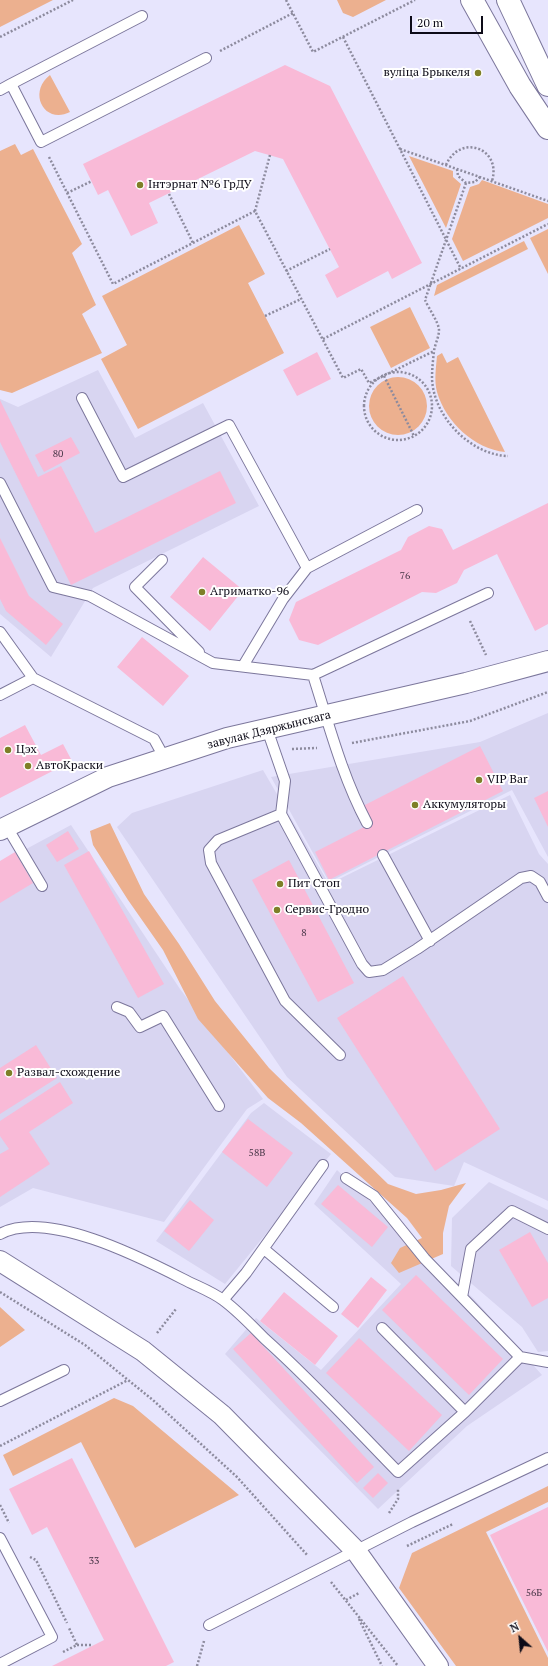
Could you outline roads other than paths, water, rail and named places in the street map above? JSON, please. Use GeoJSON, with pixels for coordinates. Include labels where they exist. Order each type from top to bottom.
{"type":"FeatureCollection","features":[{"type":"Feature","properties":{"kind":"main road"},"geometry":{"type":"LineString","coordinates":[[472,0],[520,86],[548,128]]}},
{"type":"Feature","properties":{"kind":"main road"},"geometry":{"type":"LineString","coordinates":[[508,0],[548,85]]}},
{"type":"Feature","properties":{"kind":"street","name":"завулак Дзяржынскага"},"geometry":{"type":"LineString","coordinates":[[4,828],[108,777],[165,760],[227,738],[326,716],[548,661]]}},
{"type":"Feature","properties":{"kind":"street"},"geometry":{"type":"LineString","coordinates":[[0,1261],[143,1351],[222,1415],[356,1551],[438,1666]]}},
{"type":"Feature","properties":{"kind":"lane"},"geometry":{"type":"LineString","coordinates":[[0,90],[142,16]]}},
{"type":"Feature","properties":{"kind":"lane"},"geometry":{"type":"LineString","coordinates":[[11,84],[41,142],[206,58]]}},
{"type":"Feature","properties":{"kind":"lane"},"geometry":{"type":"LineString","coordinates":[[82,398],[123,477],[229,425],[307,568]]}},
{"type":"Feature","properties":{"kind":"lane"},"geometry":{"type":"LineString","coordinates":[[0,483],[53,587],[90,596],[213,663],[314,675],[488,592]]}},
{"type":"Feature","properties":{"kind":"lane"},"geometry":{"type":"LineString","coordinates":[[243,666],[283,599],[307,568],[417,510]]}},
{"type":"Feature","properties":{"kind":"lane"},"geometry":{"type":"LineString","coordinates":[[162,560],[135,587],[206,659]]}},
{"type":"Feature","properties":{"kind":"lane"},"geometry":{"type":"LineString","coordinates":[[0,632],[33,678],[154,739],[165,760]]}},
{"type":"Feature","properties":{"kind":"lane"},"geometry":{"type":"LineString","coordinates":[[314,675],[335,746],[350,788],[366,823]]}},
{"type":"Feature","properties":{"kind":"lane"},"geometry":{"type":"LineString","coordinates":[[0,695],[33,678]]}},
{"type":"Feature","properties":{"kind":"lane"},"geometry":{"type":"LineString","coordinates":[[267,729],[285,781],[281,814],[358,957],[369,972],[383,970],[430,941],[521,878],[531,876],[540,882],[548,897]]}},
{"type":"Feature","properties":{"kind":"lane"},"geometry":{"type":"LineString","coordinates":[[281,814],[218,840],[209,850],[211,863],[286,1001],[340,1055]]}},
{"type":"Feature","properties":{"kind":"lane"},"geometry":{"type":"LineString","coordinates":[[4,828],[42,886]]}},
{"type":"Feature","properties":{"kind":"lane"},"geometry":{"type":"LineString","coordinates":[[383,855],[430,941]]}},
{"type":"Feature","properties":{"kind":"lane"},"geometry":{"type":"LineString","coordinates":[[117,1007],[129,1012],[140,1028],[163,1016],[219,1106]]}},
{"type":"Feature","properties":{"kind":"lane"},"geometry":{"type":"LineString","coordinates":[[223,1300],[264,1249],[323,1165]]}},
{"type":"Feature","properties":{"kind":"lane"},"geometry":{"type":"LineString","coordinates":[[346,1178],[374,1196],[425,1259],[520,1357],[548,1362]]}},
{"type":"Feature","properties":{"kind":"lane"},"geometry":{"type":"LineString","coordinates":[[462,1297],[471,1249],[512,1211],[548,1229]]}},
{"type":"Feature","properties":{"kind":"lane"},"geometry":{"type":"LineString","coordinates":[[0,1234],[8,1230],[32,1228],[64,1230],[92,1238],[141,1257],[223,1300],[296,1367],[398,1472],[465,1412],[520,1357]]}},
{"type":"Feature","properties":{"kind":"lane"},"geometry":{"type":"LineString","coordinates":[[264,1249],[333,1306]]}},
{"type":"Feature","properties":{"kind":"lane"},"geometry":{"type":"LineString","coordinates":[[382,1328],[465,1412]]}},
{"type":"Feature","properties":{"kind":"lane"},"geometry":{"type":"LineString","coordinates":[[0,1401],[64,1370]]}},
{"type":"Feature","properties":{"kind":"lane"},"geometry":{"type":"LineString","coordinates":[[209,1625],[381,1538],[548,1458]]}},
{"type":"Feature","properties":{"kind":"lane"},"geometry":{"type":"LineString","coordinates":[[0,1538],[52,1637],[0,1664]]}},
{"type":"Feature","properties":{"kind":"place","name":"вуліца Брыкеля"},"geometry":{"type":"Point","coordinates":[478,73]}},
{"type":"Feature","properties":{"kind":"place","name":"Інтэрнат №6 ГрДУ"},"geometry":{"type":"Point","coordinates":[140,185]}},
{"type":"Feature","properties":{"kind":"place","name":"Агриматко-96"},"geometry":{"type":"Point","coordinates":[202,592]}},
{"type":"Feature","properties":{"kind":"place","name":"Цэх"},"geometry":{"type":"Point","coordinates":[8,750]}},
{"type":"Feature","properties":{"kind":"place","name":"АвтоКраски"},"geometry":{"type":"Point","coordinates":[28,766]}},
{"type":"Feature","properties":{"kind":"place","name":"VIP Bar"},"geometry":{"type":"Point","coordinates":[479,780]}},
{"type":"Feature","properties":{"kind":"place","name":"Аккумуляторы"},"geometry":{"type":"Point","coordinates":[415,805]}},
{"type":"Feature","properties":{"kind":"place","name":"Пит Стоп"},"geometry":{"type":"Point","coordinates":[280,884]}},
{"type":"Feature","properties":{"kind":"place","name":"Сервис-Гродно"},"geometry":{"type":"Point","coordinates":[277,910]}},
{"type":"Feature","properties":{"kind":"place","name":"Развал-схождение"},"geometry":{"type":"Point","coordinates":[9,1073]}}]}
